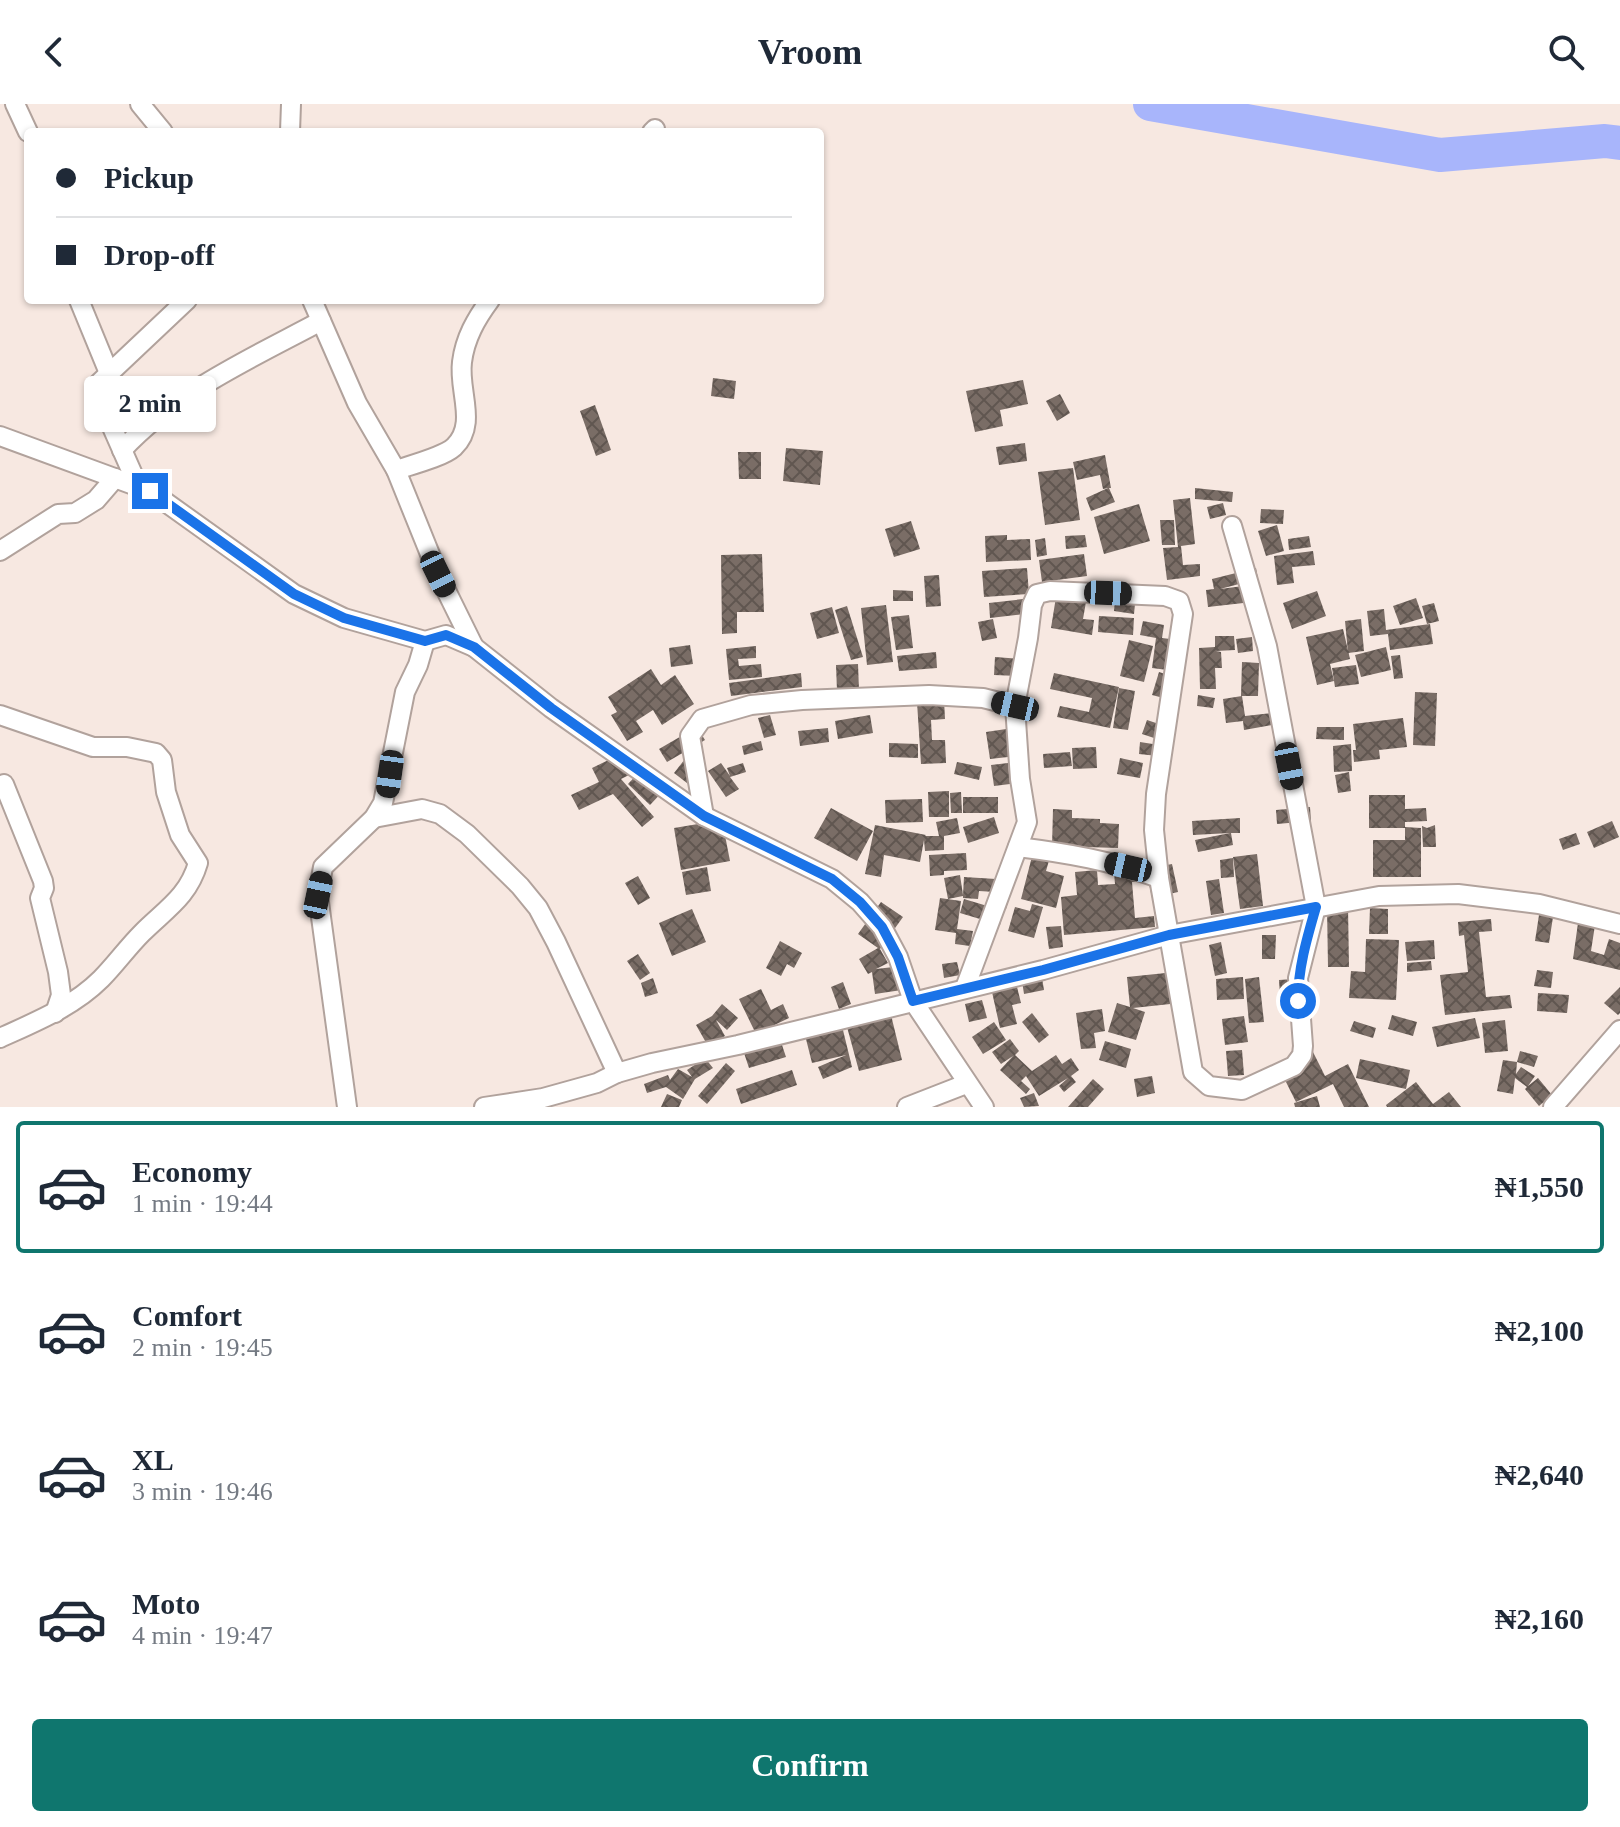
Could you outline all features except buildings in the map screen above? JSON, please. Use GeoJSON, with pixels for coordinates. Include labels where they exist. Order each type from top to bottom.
{"type":"FeatureCollection","features":[{"type":"Feature","properties":{"kind":"street"},"geometry":{"type":"LineString","coordinates":[[15,104],[26,128]]}},
{"type":"Feature","properties":{"kind":"street"},"geometry":{"type":"LineString","coordinates":[[140,104],[160,128]]}},
{"type":"Feature","properties":{"kind":"street"},"geometry":{"type":"LineString","coordinates":[[290,128],[291,104]]}},
{"type":"Feature","properties":{"kind":"street"},"geometry":{"type":"LineString","coordinates":[[81,304],[109,373]]}},
{"type":"Feature","properties":{"kind":"street"},"geometry":{"type":"LineString","coordinates":[[138,486],[97,393],[98,384],[183,304]]}},
{"type":"Feature","properties":{"kind":"street"},"geometry":{"type":"LineString","coordinates":[[314,304],[357,403],[396,470],[438,574],[474,647]]}},
{"type":"Feature","properties":{"kind":"street"},"geometry":{"type":"LineString","coordinates":[[396,470],[452,449],[462,438],[467,426],[461,365],[474,322],[487,304]]}},
{"type":"Feature","properties":{"kind":"street"},"geometry":{"type":"LineString","coordinates":[[122,450],[178,401],[321,321]]}},
{"type":"Feature","properties":{"kind":"street"},"geometry":{"type":"LineString","coordinates":[[1,433],[150,491],[294,594],[344,618],[425,641],[446,635],[474,647],[551,708],[704,816],[832,879],[860,902],[888,937],[913,1001],[984,1107]]}},
{"type":"Feature","properties":{"kind":"street"},"geometry":{"type":"LineString","coordinates":[[0,551],[58,514],[75,513],[96,500],[115,478]]}},
{"type":"Feature","properties":{"kind":"street"},"geometry":{"type":"LineString","coordinates":[[965,988],[1027,822],[1020,779],[1015,706],[1032,605],[1037,594],[1050,591],[1165,596],[1179,601],[1183,614],[1156,794],[1154,830],[1159,878],[1193,1072],[1209,1086],[1245,1098],[1294,1066],[1302,1055],[1298,978],[1316,907],[1267,646],[1232,526]]}},
{"type":"Feature","properties":{"kind":"street"},"geometry":{"type":"LineString","coordinates":[[347,1107],[318,895],[323,867],[374,818],[387,792],[405,692],[425,641]]}},
{"type":"Feature","properties":{"kind":"street"},"geometry":{"type":"LineString","coordinates":[[704,816],[690,736],[702,719],[751,705],[913,695],[983,698],[1015,706]]}},
{"type":"Feature","properties":{"kind":"street"},"geometry":{"type":"LineString","coordinates":[[0,715],[93,747],[127,747],[156,753],[162,760],[166,792],[180,835],[198,863],[192,882],[177,901],[142,933],[99,981],[55,1013],[0,1038]]}},
{"type":"Feature","properties":{"kind":"street"},"geometry":{"type":"LineString","coordinates":[[4,784],[43,881],[40,898],[61,995],[55,1013]]}},
{"type":"Feature","properties":{"kind":"street"},"geometry":{"type":"LineString","coordinates":[[374,818],[422,809],[440,814],[467,834],[520,886],[538,908],[556,942],[617,1073]]}},
{"type":"Feature","properties":{"kind":"street"},"geometry":{"type":"LineString","coordinates":[[1018,847],[1100,860],[1159,878]]}},
{"type":"Feature","properties":{"kind":"street"},"geometry":{"type":"LineString","coordinates":[[484,1107],[543,1098],[597,1083],[617,1073],[1169,935],[1379,896],[1458,894],[1539,904],[1620,924]]}},
{"type":"Feature","properties":{"kind":"street"},"geometry":{"type":"LineString","coordinates":[[1553,1107],[1620,1030]]}},
{"type":"Feature","properties":{"kind":"street"},"geometry":{"type":"LineString","coordinates":[[907,1107],[966,1084]]}},
{"type":"Feature","properties":{"kind":"waterway"},"geometry":{"type":"LineString","coordinates":[[1150,104],[1440,155],[1605,141],[1620,143]]}},
{"type":"Feature","properties":{"kind":"route"},"geometry":{"type":"LineString","coordinates":[[150,491],[294,594],[344,618],[425,641],[446,635],[474,647],[551,708],[704,816],[832,879],[860,902],[882,927],[898,957],[913,1001],[1043,970],[1169,935],[1316,907],[1298,978],[1298,1001]]}}]}
